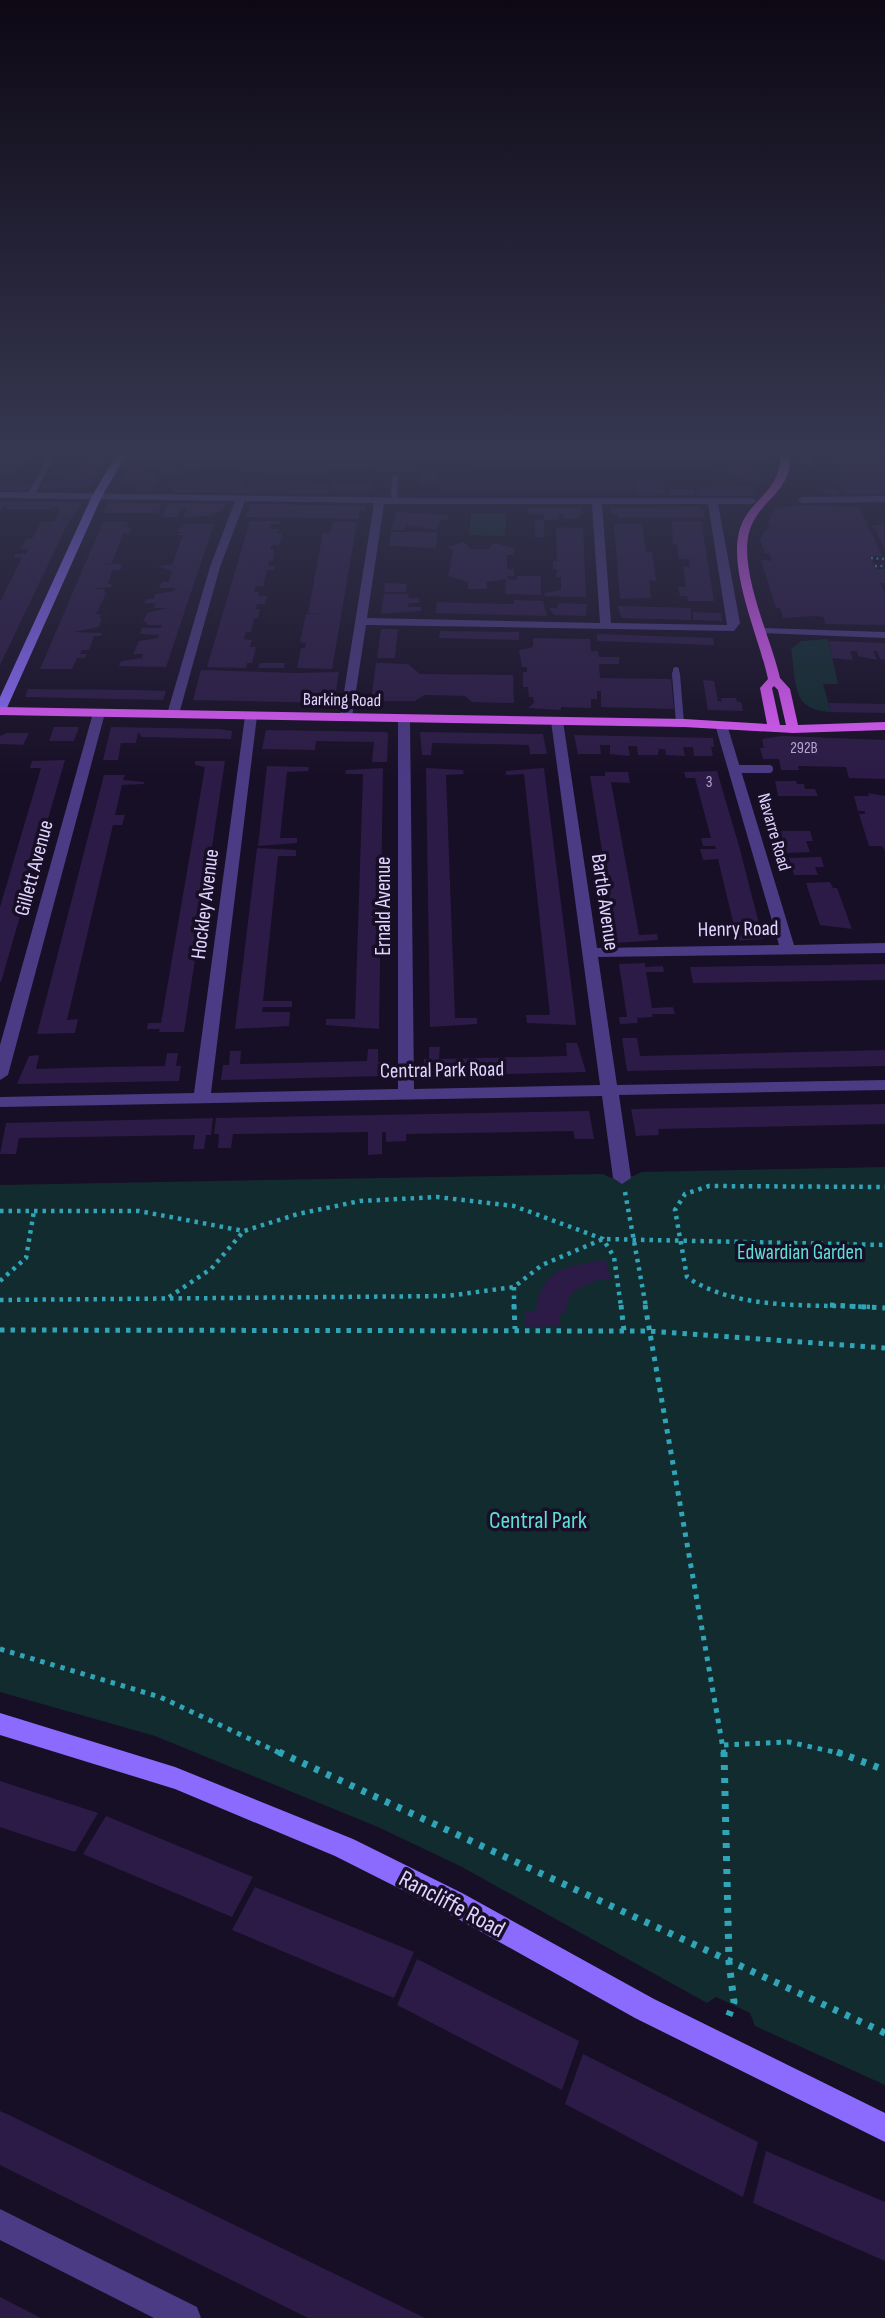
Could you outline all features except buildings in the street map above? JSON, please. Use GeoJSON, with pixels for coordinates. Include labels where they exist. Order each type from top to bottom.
{"type":"FeatureCollection","features":[{"type":"Feature","properties":{"kind":"main road"},"geometry":{"type":"LineString","coordinates":[[0,710],[67,562]]}},
{"type":"Feature","properties":{"kind":"main road"},"geometry":{"type":"LineString","coordinates":[[746,562],[774,679],[785,689],[792,724]]}},
{"type":"Feature","properties":{"kind":"main road"},"geometry":{"type":"LineString","coordinates":[[773,724],[766,688],[774,679]]}},
{"type":"Feature","properties":{"kind":"main road","name":"Barking Road"},"geometry":{"type":"LineString","coordinates":[[0,710],[682,723],[722,727],[792,724],[855,729],[885,725]]}},
{"type":"Feature","properties":{"kind":"main road","name":"Barking Road"},"geometry":{"type":"LineString","coordinates":[[682,723],[700,719],[773,724]]}},
{"type":"Feature","properties":{"kind":"main road","name":"Rancliffe Road"},"geometry":{"type":"LineString","coordinates":[[0,1724],[79,1745],[216,1792],[341,1847],[452,1902],[717,2046],[885,2128]]}},
{"type":"Feature","properties":{"kind":"street"},"geometry":{"type":"LineString","coordinates":[[173,714],[217,562]]}},
{"type":"Feature","properties":{"kind":"street"},"geometry":{"type":"LineString","coordinates":[[346,717],[369,562]]}},
{"type":"Feature","properties":{"kind":"street"},"geometry":{"type":"LineString","coordinates":[[601,562],[606,626]]}},
{"type":"Feature","properties":{"kind":"street"},"geometry":{"type":"LineString","coordinates":[[359,621],[733,628],[722,562]]}},
{"type":"Feature","properties":{"kind":"street"},"geometry":{"type":"LineString","coordinates":[[763,631],[885,635]]}},
{"type":"Feature","properties":{"kind":"street","name":"Gillett Avenue"},"geometry":{"type":"LineString","coordinates":[[0,1075],[99,713]]}},
{"type":"Feature","properties":{"kind":"street","name":"Hockley Avenue"},"geometry":{"type":"LineString","coordinates":[[202,1098],[251,716]]}},
{"type":"Feature","properties":{"kind":"street","name":"Ernald Avenue"},"geometry":{"type":"LineString","coordinates":[[404,718],[406,1094]]}},
{"type":"Feature","properties":{"kind":"street","name":"Bartle Avenue"},"geometry":{"type":"LineString","coordinates":[[557,721],[622,1178]]}},
{"type":"Feature","properties":{"kind":"street","name":"Navarre Road"},"geometry":{"type":"LineString","coordinates":[[722,727],[788,949]]}},
{"type":"Feature","properties":{"kind":"street","name":"Henry Road"},"geometry":{"type":"LineString","coordinates":[[592,953],[885,948]]}},
{"type":"Feature","properties":{"kind":"street","name":"Central Park Road"},"geometry":{"type":"LineString","coordinates":[[0,1102],[885,1085]]}},
{"type":"Feature","properties":{"kind":"street"},"geometry":{"type":"LineString","coordinates":[[0,2224],[186,2318]]}},
{"type":"Feature","properties":{"kind":"lane"},"geometry":{"type":"LineString","coordinates":[[676,670],[682,723]]}},
{"type":"Feature","properties":{"kind":"lane"},"geometry":{"type":"LineString","coordinates":[[736,769],[769,769]]}},
{"type":"Feature","properties":{"kind":"path"},"geometry":{"type":"LineString","coordinates":[[875,566],[885,566]]}},
{"type":"Feature","properties":{"kind":"path"},"geometry":{"type":"LineString","coordinates":[[622,1178],[724,1745],[729,1962],[734,2002],[717,2046]]}},
{"type":"Feature","properties":{"kind":"path"},"geometry":{"type":"LineString","coordinates":[[885,1188],[696,1188],[678,1201],[675,1210],[687,1277],[704,1290],[740,1297],[885,1308]]}},
{"type":"Feature","properties":{"kind":"path"},"geometry":{"type":"LineString","coordinates":[[0,1211],[139,1211],[244,1231],[298,1214],[340,1205],[438,1197],[514,1206],[603,1240],[885,1245]]}},
{"type":"Feature","properties":{"kind":"path"},"geometry":{"type":"LineString","coordinates":[[0,1281],[18,1269],[29,1255],[34,1211]]}},
{"type":"Feature","properties":{"kind":"path"},"geometry":{"type":"LineString","coordinates":[[167,1298],[211,1269],[244,1231]]}},
{"type":"Feature","properties":{"kind":"path"},"geometry":{"type":"LineString","coordinates":[[515,1329],[514,1287],[518,1279],[539,1266],[565,1258],[603,1240]]}},
{"type":"Feature","properties":{"kind":"path"},"geometry":{"type":"LineString","coordinates":[[603,1240],[614,1258],[624,1331]]}},
{"type":"Feature","properties":{"kind":"path"},"geometry":{"type":"LineString","coordinates":[[0,1300],[431,1297],[514,1287]]}},
{"type":"Feature","properties":{"kind":"path"},"geometry":{"type":"LineString","coordinates":[[0,1330],[648,1331],[885,1348]]}},
{"type":"Feature","properties":{"kind":"path"},"geometry":{"type":"LineString","coordinates":[[0,1649],[160,1697],[885,2033]]}},
{"type":"Feature","properties":{"kind":"path"},"geometry":{"type":"LineString","coordinates":[[724,1745],[788,1741],[816,1744],[885,1770]]}},
{"type":"Feature","properties":{"kind":"green space"},"geometry":{"type":"Polygon","coordinates":[[[828,639],[838,684],[823,684],[831,712],[808,706],[802,700],[795,683],[791,649],[801,641],[828,639]]]}},
{"type":"Feature","properties":{"kind":"green space","name":"Central Park"},"geometry":{"type":"Polygon","coordinates":[[[885,1167],[885,2085],[755,2026],[750,2013],[716,1997],[707,2003],[462,1867],[378,1827],[155,1736],[0,1692],[0,1185],[603,1174],[617,1178],[642,1172],[885,1167]]]}},
{"type":"Feature","properties":{"kind":"park label","name":"Edwardian Garden"},"geometry":{"type":"Point","coordinates":[800,1252]}}]}
